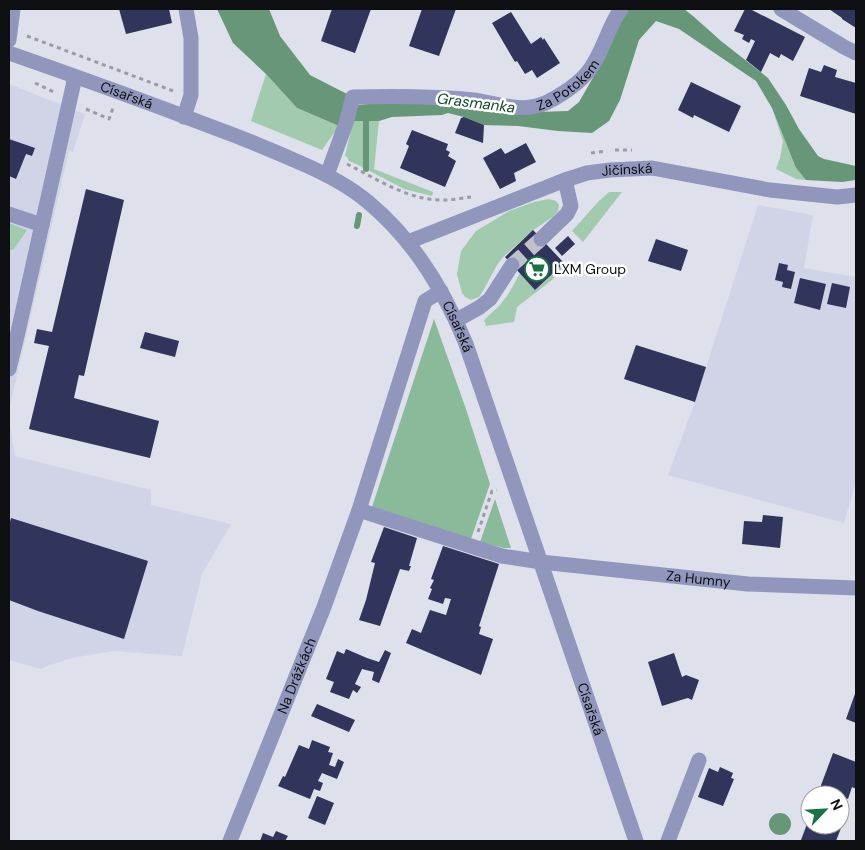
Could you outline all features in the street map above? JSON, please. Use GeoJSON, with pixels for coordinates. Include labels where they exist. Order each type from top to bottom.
{"type":"FeatureCollection","features":[{"type":"Feature","properties":{"kind":"street"},"geometry":{"type":"LineString","coordinates":[[9,35],[13,9]]}},
{"type":"Feature","properties":{"kind":"street"},"geometry":{"type":"LineString","coordinates":[[184,116],[190,98],[192,52],[186,9]]}},
{"type":"Feature","properties":{"kind":"street","name":"Za Potokem"},"geometry":{"type":"LineString","coordinates":[[327,175],[346,124],[353,96],[466,99],[518,108],[535,107],[578,83],[588,72],[597,59],[621,9]]}},
{"type":"Feature","properties":{"kind":"street"},"geometry":{"type":"LineString","coordinates":[[781,9],[856,53]]}},
{"type":"Feature","properties":{"kind":"street","name":"Císařská"},"geometry":{"type":"LineString","coordinates":[[9,53],[271,149],[327,175],[368,202],[408,242],[426,265],[441,291],[466,344],[636,841]]}},
{"type":"Feature","properties":{"kind":"street"},"geometry":{"type":"LineString","coordinates":[[9,369],[75,77]]}},
{"type":"Feature","properties":{"kind":"street","name":"Jičínská"},"geometry":{"type":"LineString","coordinates":[[408,242],[565,180],[587,173],[610,170],[652,168],[770,190],[837,197],[856,195]]}},
{"type":"Feature","properties":{"kind":"street"},"geometry":{"type":"LineString","coordinates":[[541,239],[568,214],[571,206],[565,180]]}},
{"type":"Feature","properties":{"kind":"street"},"geometry":{"type":"LineString","coordinates":[[9,214],[42,226]]}},
{"type":"Feature","properties":{"kind":"street"},"geometry":{"type":"LineString","coordinates":[[456,320],[480,307],[490,299],[512,265]]}},
{"type":"Feature","properties":{"kind":"street","name":"Na Drážkách"},"geometry":{"type":"LineString","coordinates":[[230,841],[324,608],[359,510],[425,301],[441,291]]}},
{"type":"Feature","properties":{"kind":"street"},"geometry":{"type":"LineString","coordinates":[[359,510],[502,556],[541,562]]}},
{"type":"Feature","properties":{"kind":"street","name":"Za Humny"},"geometry":{"type":"LineString","coordinates":[[541,562],[748,584],[856,588]]}},
{"type":"Feature","properties":{"kind":"street"},"geometry":{"type":"LineString","coordinates":[[668,841],[699,760]]}},
{"type":"Feature","properties":{"kind":"path"},"geometry":{"type":"LineString","coordinates":[[9,35],[190,98]]}},
{"type":"Feature","properties":{"kind":"path"},"geometry":{"type":"LineString","coordinates":[[584,155],[598,152],[635,150]]}},
{"type":"Feature","properties":{"kind":"path"},"geometry":{"type":"LineString","coordinates":[[333,158],[403,192],[422,198],[444,200],[472,197]]}},
{"type":"Feature","properties":{"kind":"path"},"geometry":{"type":"LineString","coordinates":[[473,547],[492,491],[515,485]]}},
{"type":"Feature","properties":{"kind":"shaded area"},"geometry":{"type":"Polygon","coordinates":[[[217,9],[269,9],[280,36],[310,75],[347,94],[357,105],[393,102],[466,104],[536,112],[568,111],[579,102],[602,62],[624,14],[629,9],[684,9],[768,78],[818,156],[856,166],[856,180],[842,182],[806,180],[796,168],[772,108],[756,81],[679,29],[656,21],[639,40],[620,100],[609,121],[592,133],[518,126],[484,125],[448,113],[442,115],[392,117],[379,121],[353,121],[339,126],[297,108],[266,74],[233,43],[217,9]]]}},
{"type":"Feature","properties":{"kind":"shaded area"},"geometry":{"type":"Polygon","coordinates":[[[266,74],[297,108],[339,126],[322,150],[251,121],[266,74]]]}},
{"type":"Feature","properties":{"kind":"shaded area"},"geometry":{"type":"Polygon","coordinates":[[[9,84],[85,114],[73,152],[69,151],[9,410],[9,84]]]}},
{"type":"Feature","properties":{"kind":"shaded area"},"geometry":{"type":"Polygon","coordinates":[[[772,108],[796,168],[806,180],[796,179],[776,169],[783,141],[772,108]]]}},
{"type":"Feature","properties":{"kind":"shaded area"},"geometry":{"type":"Polygon","coordinates":[[[353,121],[379,121],[374,169],[433,192],[432,196],[404,189],[349,161],[345,156],[353,121]]]}},
{"type":"Feature","properties":{"kind":"shaded area"},"geometry":{"type":"Polygon","coordinates":[[[609,192],[622,192],[583,242],[572,231],[609,192]]]}},
{"type":"Feature","properties":{"kind":"shaded area"},"geometry":{"type":"Polygon","coordinates":[[[549,199],[556,201],[559,205],[558,211],[554,216],[532,231],[503,257],[479,297],[471,300],[465,297],[462,293],[457,274],[461,251],[476,231],[509,211],[549,199]]]}},
{"type":"Feature","properties":{"kind":"shaded area"},"geometry":{"type":"Polygon","coordinates":[[[758,205],[813,215],[804,268],[856,277],[856,481],[844,523],[668,475],[695,402],[758,205]]]}},
{"type":"Feature","properties":{"kind":"shaded area"},"geometry":{"type":"Polygon","coordinates":[[[9,223],[27,230],[14,249],[9,250],[9,223]]]}},
{"type":"Feature","properties":{"kind":"shaded area"},"geometry":{"type":"Polygon","coordinates":[[[564,263],[564,267],[552,280],[517,307],[514,322],[486,326],[484,320],[500,305],[520,273],[535,290],[564,263]]]}},
{"type":"Feature","properties":{"kind":"shaded area"},"geometry":{"type":"Polygon","coordinates":[[[434,319],[490,484],[471,539],[372,507],[434,319]]]}},
{"type":"Feature","properties":{"kind":"shaded area"},"geometry":{"type":"Polygon","coordinates":[[[9,419],[15,456],[151,490],[151,505],[231,524],[202,574],[182,656],[113,651],[72,658],[41,669],[9,660],[9,419]]]}},
{"type":"Feature","properties":{"kind":"shaded area"},"geometry":{"type":"Polygon","coordinates":[[[495,499],[511,548],[480,542],[495,499]]]}},
{"type":"Feature","properties":{"kind":"shaded area"},"geometry":{"type":"Polygon","coordinates":[[[780,813],[790,820],[791,824],[784,834],[780,835],[770,828],[769,824],[776,814],[780,813]]]}},
{"type":"Feature","properties":{"kind":"building"},"geometry":{"type":"Polygon","coordinates":[[[119,9],[169,9],[172,23],[126,34],[119,9]]]}},
{"type":"Feature","properties":{"kind":"building"},"geometry":{"type":"Polygon","coordinates":[[[332,9],[371,9],[355,53],[321,41],[332,9]]]}},
{"type":"Feature","properties":{"kind":"building"},"geometry":{"type":"Polygon","coordinates":[[[422,9],[456,9],[439,56],[409,46],[422,9]]]}},
{"type":"Feature","properties":{"kind":"building"},"geometry":{"type":"Polygon","coordinates":[[[745,9],[750,9],[805,37],[793,61],[781,54],[779,58],[770,53],[761,72],[746,60],[755,41],[751,39],[749,43],[742,39],[744,35],[734,31],[745,9]]]}},
{"type":"Feature","properties":{"kind":"building"},"geometry":{"type":"Polygon","coordinates":[[[829,9],[856,9],[856,28],[842,19],[829,9]]]}},
{"type":"Feature","properties":{"kind":"building"},"geometry":{"type":"Polygon","coordinates":[[[511,12],[531,44],[541,37],[543,40],[544,38],[560,63],[537,78],[532,70],[525,74],[517,61],[515,62],[492,23],[511,12]]]}},
{"type":"Feature","properties":{"kind":"building"},"geometry":{"type":"Polygon","coordinates":[[[824,65],[837,70],[835,77],[856,83],[856,114],[800,96],[809,68],[821,72],[824,65]]]}},
{"type":"Feature","properties":{"kind":"building"},"geometry":{"type":"Polygon","coordinates":[[[691,82],[741,106],[729,132],[694,115],[693,118],[678,110],[691,82]]]}},
{"type":"Feature","properties":{"kind":"building"},"geometry":{"type":"Polygon","coordinates":[[[464,117],[484,125],[483,143],[455,133],[461,118],[464,117]]]}},
{"type":"Feature","properties":{"kind":"building"},"geometry":{"type":"Polygon","coordinates":[[[412,130],[448,144],[446,150],[450,152],[448,156],[456,161],[445,187],[400,168],[409,146],[406,144],[412,130]]]}},
{"type":"Feature","properties":{"kind":"building"},"geometry":{"type":"Polygon","coordinates":[[[9,139],[35,148],[32,156],[26,154],[16,179],[9,176],[9,139]]]}},
{"type":"Feature","properties":{"kind":"building"},"geometry":{"type":"Polygon","coordinates":[[[526,143],[536,162],[514,173],[516,181],[500,189],[483,158],[501,148],[505,154],[526,143]]]}},
{"type":"Feature","properties":{"kind":"building"},"geometry":{"type":"Polygon","coordinates":[[[86,189],[124,200],[84,376],[79,375],[74,398],[159,421],[150,458],[29,429],[49,346],[34,343],[37,329],[52,332],[86,189]]]}},
{"type":"Feature","properties":{"kind":"building"},"geometry":{"type":"Polygon","coordinates":[[[533,230],[564,263],[535,290],[505,257],[533,230]]]}},
{"type":"Feature","properties":{"kind":"building"},"geometry":{"type":"Polygon","coordinates":[[[568,236],[575,244],[562,256],[555,248],[568,236]]]}},
{"type":"Feature","properties":{"kind":"building"},"geometry":{"type":"Polygon","coordinates":[[[656,239],[688,250],[681,271],[648,261],[656,239]]]}},
{"type":"Feature","properties":{"kind":"building"},"geometry":{"type":"Polygon","coordinates":[[[779,263],[788,265],[787,270],[795,272],[791,289],[782,287],[783,282],[775,280],[779,263]]]}},
{"type":"Feature","properties":{"kind":"building"},"geometry":{"type":"Polygon","coordinates":[[[800,278],[826,284],[820,310],[794,303],[800,278]]]}},
{"type":"Feature","properties":{"kind":"building"},"geometry":{"type":"Polygon","coordinates":[[[832,283],[850,287],[846,308],[827,304],[832,283]]]}},
{"type":"Feature","properties":{"kind":"building"},"geometry":{"type":"Polygon","coordinates":[[[145,332],[179,341],[175,357],[140,348],[145,332]]]}},
{"type":"Feature","properties":{"kind":"building"},"geometry":{"type":"Polygon","coordinates":[[[636,345],[706,367],[695,402],[624,379],[636,345]]]}},
{"type":"Feature","properties":{"kind":"building"},"geometry":{"type":"Polygon","coordinates":[[[763,515],[783,517],[780,548],[742,544],[744,521],[762,522],[763,515]]]}},
{"type":"Feature","properties":{"kind":"building"},"geometry":{"type":"Polygon","coordinates":[[[11,518],[148,561],[124,639],[9,600],[9,526],[11,518]]]}},
{"type":"Feature","properties":{"kind":"building"},"geometry":{"type":"Polygon","coordinates":[[[384,527],[417,538],[409,571],[400,569],[380,626],[359,620],[375,563],[371,562],[384,527]]]}},
{"type":"Feature","properties":{"kind":"building"},"geometry":{"type":"Polygon","coordinates":[[[443,546],[499,564],[479,626],[481,627],[479,634],[493,639],[481,675],[406,643],[412,629],[421,633],[430,610],[446,615],[451,599],[445,598],[443,604],[428,599],[434,580],[431,579],[443,546]]]}},
{"type":"Feature","properties":{"kind":"building"},"geometry":{"type":"Polygon","coordinates":[[[346,649],[379,662],[385,650],[391,653],[379,683],[372,680],[374,672],[362,669],[355,684],[361,687],[357,693],[353,690],[349,699],[330,692],[334,682],[326,679],[337,651],[344,654],[346,649]]]}},
{"type":"Feature","properties":{"kind":"building"},"geometry":{"type":"Polygon","coordinates":[[[674,653],[682,677],[686,675],[699,680],[692,700],[688,698],[662,706],[648,662],[674,653]]]}},
{"type":"Feature","properties":{"kind":"building"},"geometry":{"type":"Polygon","coordinates":[[[856,691],[856,723],[846,719],[856,691]]]}},
{"type":"Feature","properties":{"kind":"building"},"geometry":{"type":"Polygon","coordinates":[[[317,704],[355,720],[349,732],[311,716],[317,704]]]}},
{"type":"Feature","properties":{"kind":"building"},"geometry":{"type":"Polygon","coordinates":[[[312,740],[330,747],[328,752],[333,753],[329,765],[335,767],[338,759],[344,762],[337,779],[322,773],[318,781],[323,783],[320,791],[314,789],[310,799],[278,786],[283,776],[285,777],[299,745],[309,749],[312,740]]]}},
{"type":"Feature","properties":{"kind":"building"},"geometry":{"type":"Polygon","coordinates":[[[833,753],[856,762],[856,789],[852,787],[850,793],[850,785],[821,785],[833,753]]]}},
{"type":"Feature","properties":{"kind":"building"},"geometry":{"type":"Polygon","coordinates":[[[720,767],[733,773],[731,778],[734,779],[723,806],[698,797],[709,768],[718,772],[720,767]]]}},
{"type":"Feature","properties":{"kind":"building"},"geometry":{"type":"Polygon","coordinates":[[[317,796],[334,803],[325,825],[308,818],[317,796]]]}},
{"type":"Feature","properties":{"kind":"building"},"geometry":{"type":"Polygon","coordinates":[[[276,831],[288,836],[285,841],[260,841],[263,833],[273,837],[276,831]]]}},
{"type":"Feature","properties":{"kind":"building"},"geometry":{"type":"Polygon","coordinates":[[[803,835],[838,835],[836,841],[801,840],[803,835]]]}},
{"type":"Feature","properties":{"kind":"waterway"},"geometry":{"type":"LineString","coordinates":[[366,114],[366,169]]}},
{"type":"Feature","properties":{"kind":"waterway"},"geometry":{"type":"LineString","coordinates":[[357,226],[359,215]]}},
{"type":"Feature","properties":{"kind":"tunnel"},"geometry":{"type":"LineString","coordinates":[[512,265],[541,239]]}},
{"type":"Feature","properties":{"kind":"place","name":"LXM Group"},"geometry":{"type":"Point","coordinates":[537,269]}},
{"type":"Feature","properties":{"kind":"water label","name":"Grasmanka"},"geometry":{"type":"Point","coordinates":[476,103]}}]}
